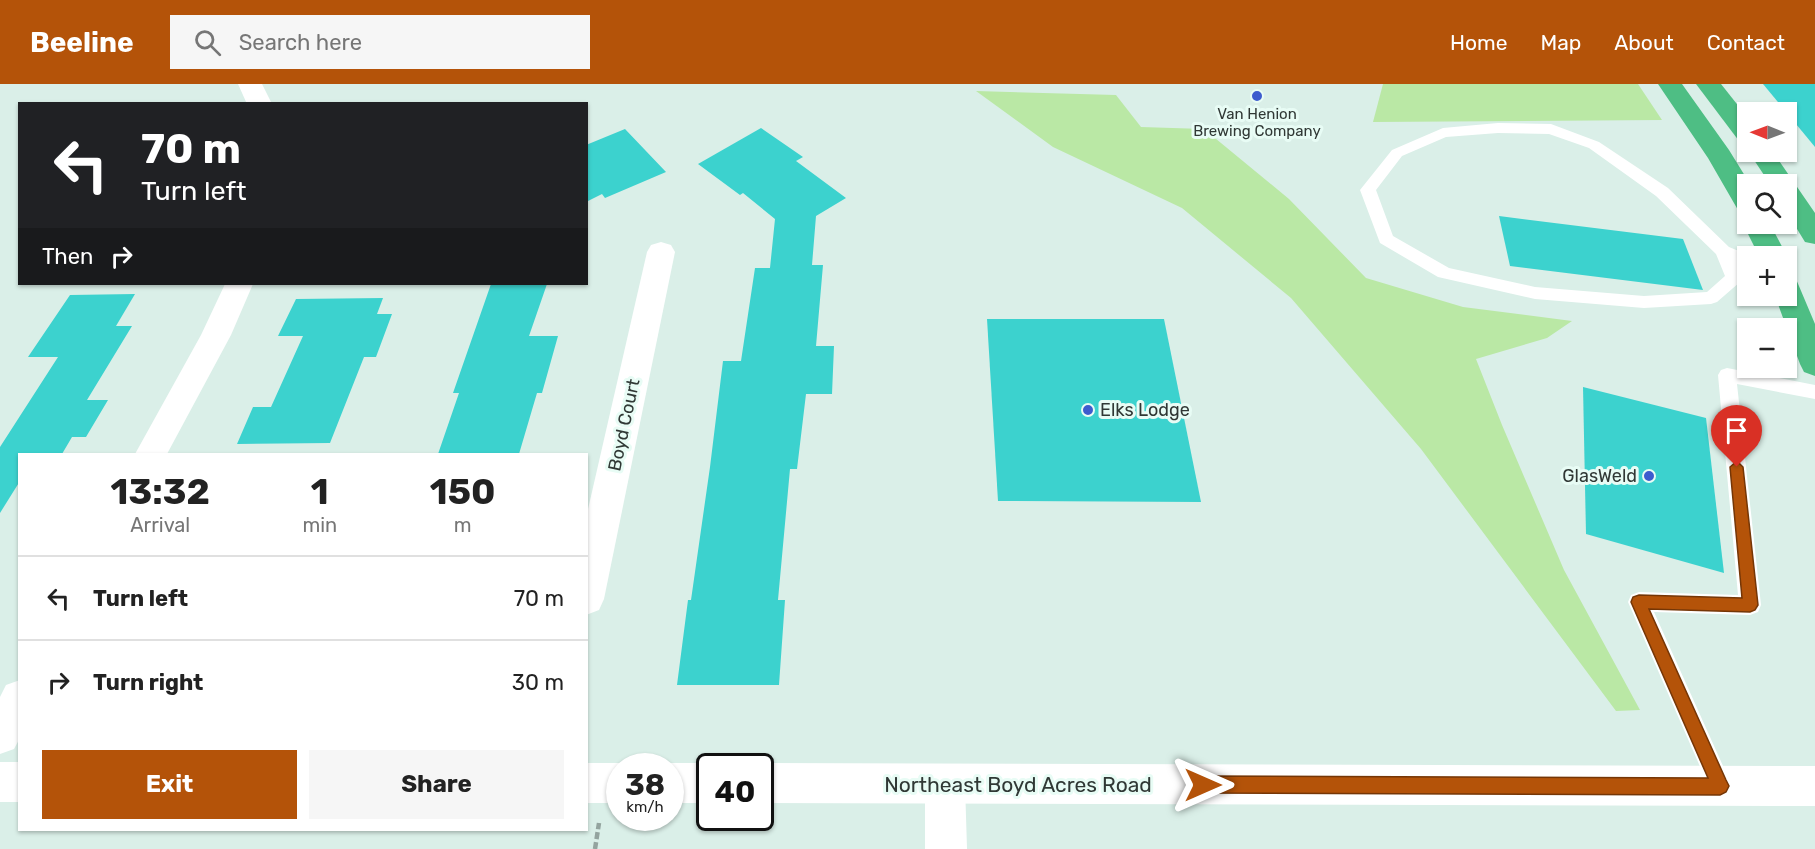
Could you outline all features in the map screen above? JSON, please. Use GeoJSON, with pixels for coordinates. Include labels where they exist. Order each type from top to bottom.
{"type":"FeatureCollection","features":[{"type":"Feature","properties":{"kind":"highway"},"geometry":{"type":"LineString","coordinates":[[1708,84],[1737,121]]}},
{"type":"Feature","properties":{"kind":"highway"},"geometry":{"type":"LineString","coordinates":[[1674,91],[1711,117],[1752,174]]}},
{"type":"Feature","properties":{"kind":"highway"},"geometry":{"type":"LineString","coordinates":[[1674,91],[1720,156],[1737,185]]}},
{"type":"Feature","properties":{"kind":"highway"},"geometry":{"type":"LineString","coordinates":[[1793,306],[1815,364]]}},
{"type":"Feature","properties":{"kind":"street"},"geometry":{"type":"LineString","coordinates":[[250,84],[259,102]]}},
{"type":"Feature","properties":{"kind":"street","name":"Boyd Court"},"geometry":{"type":"LineString","coordinates":[[588,590],[661,252]]}},
{"type":"Feature","properties":{"kind":"street"},"geometry":{"type":"LineString","coordinates":[[152,453],[216,335],[239,285]]}},
{"type":"Feature","properties":{"kind":"street"},"geometry":{"type":"LineString","coordinates":[[0,735],[18,702]]}},
{"type":"Feature","properties":{"kind":"street"},"geometry":{"type":"LineString","coordinates":[[0,782],[18,782]]}},
{"type":"Feature","properties":{"kind":"street"},"geometry":{"type":"LineString","coordinates":[[588,783],[606,783]]}},
{"type":"Feature","properties":{"kind":"street","name":"Northeast Boyd Acres Road"},"geometry":{"type":"LineString","coordinates":[[774,783],[1815,786]]}},
{"type":"Feature","properties":{"kind":"street"},"geometry":{"type":"LineString","coordinates":[[945,784],[946,849]]}},
{"type":"Feature","properties":{"kind":"lane"},"geometry":{"type":"LineString","coordinates":[[1723,251],[1734,278],[1711,298],[1644,302],[1535,293],[1444,273],[1386,239],[1368,190],[1396,153],[1443,133],[1498,128],[1551,129],[1594,145],[1662,192],[1723,251],[1737,257]]}},
{"type":"Feature","properties":{"kind":"lane"},"geometry":{"type":"LineString","coordinates":[[1720,786],[1639,602],[1750,605],[1727,375],[1815,393]]}},
{"type":"Feature","properties":{"kind":"green space"},"geometry":{"type":"Polygon","coordinates":[[[1383,84],[1638,84],[1662,120],[1373,122],[1383,84]]]}},
{"type":"Feature","properties":{"kind":"green space"},"geometry":{"type":"Polygon","coordinates":[[[976,91],[1116,95],[1141,127],[1204,129],[1289,199],[1366,278],[1463,307],[1572,321],[1547,338],[1476,359],[1564,570],[1640,710],[1616,711],[1421,449],[1291,298],[1182,208],[1053,147],[976,91]]]}},
{"type":"Feature","properties":{"kind":"building"},"geometry":{"type":"Polygon","coordinates":[[[1763,84],[1815,84],[1815,147],[1797,125],[1797,102],[1778,102],[1763,84]]]}},
{"type":"Feature","properties":{"kind":"building"},"geometry":{"type":"Polygon","coordinates":[[[761,128],[803,157],[796,161],[846,198],[816,216],[812,265],[823,265],[816,346],[834,346],[832,394],[806,394],[797,469],[790,469],[778,600],[785,600],[779,685],[677,685],[688,600],[691,600],[710,467],[723,361],[741,361],[755,268],[770,268],[775,219],[743,193],[740,195],[698,164],[761,128]]]}},
{"type":"Feature","properties":{"kind":"building"},"geometry":{"type":"Polygon","coordinates":[[[625,129],[666,172],[605,198],[602,194],[588,201],[588,144],[625,129]]]}},
{"type":"Feature","properties":{"kind":"building"},"geometry":{"type":"Polygon","coordinates":[[[1499,216],[1683,239],[1703,290],[1510,266],[1499,216]]]}},
{"type":"Feature","properties":{"kind":"building"},"geometry":{"type":"Polygon","coordinates":[[[491,285],[547,285],[529,336],[558,336],[542,393],[537,393],[519,453],[438,453],[459,393],[453,393],[491,285]]]}},
{"type":"Feature","properties":{"kind":"building"},"geometry":{"type":"Polygon","coordinates":[[[135,294],[116,326],[132,326],[87,400],[108,400],[86,437],[72,437],[63,453],[18,453],[18,484],[0,513],[0,447],[58,357],[28,357],[70,295],[135,294]]]}},
{"type":"Feature","properties":{"kind":"building"},"geometry":{"type":"Polygon","coordinates":[[[383,298],[377,314],[392,314],[376,357],[364,357],[330,443],[237,444],[253,407],[271,407],[303,336],[278,336],[296,299],[383,298]]]}},
{"type":"Feature","properties":{"kind":"building","name":"Elks Lodge"},"geometry":{"type":"Polygon","coordinates":[[[987,319],[1164,319],[1201,502],[998,501],[987,319]]]}},
{"type":"Feature","properties":{"kind":"building","name":"GlasWeld"},"geometry":{"type":"Polygon","coordinates":[[[1583,387],[1706,418],[1724,573],[1586,534],[1583,387]]]}},
{"type":"Feature","properties":{"kind":"place","name":"Van Henion Brewing Company"},"geometry":{"type":"Point","coordinates":[1257,96]}},
{"type":"Feature","properties":{"kind":"place","name":"Elks Lodge"},"geometry":{"type":"Point","coordinates":[1088,410]}},
{"type":"Feature","properties":{"kind":"place","name":"GlasWeld"},"geometry":{"type":"Point","coordinates":[1649,476]}},
{"type":"Feature","properties":{"kind":"route"},"geometry":{"type":"LineString","coordinates":[[1203,785],[1720,786],[1639,602],[1750,605],[1737,467]]}}]}
